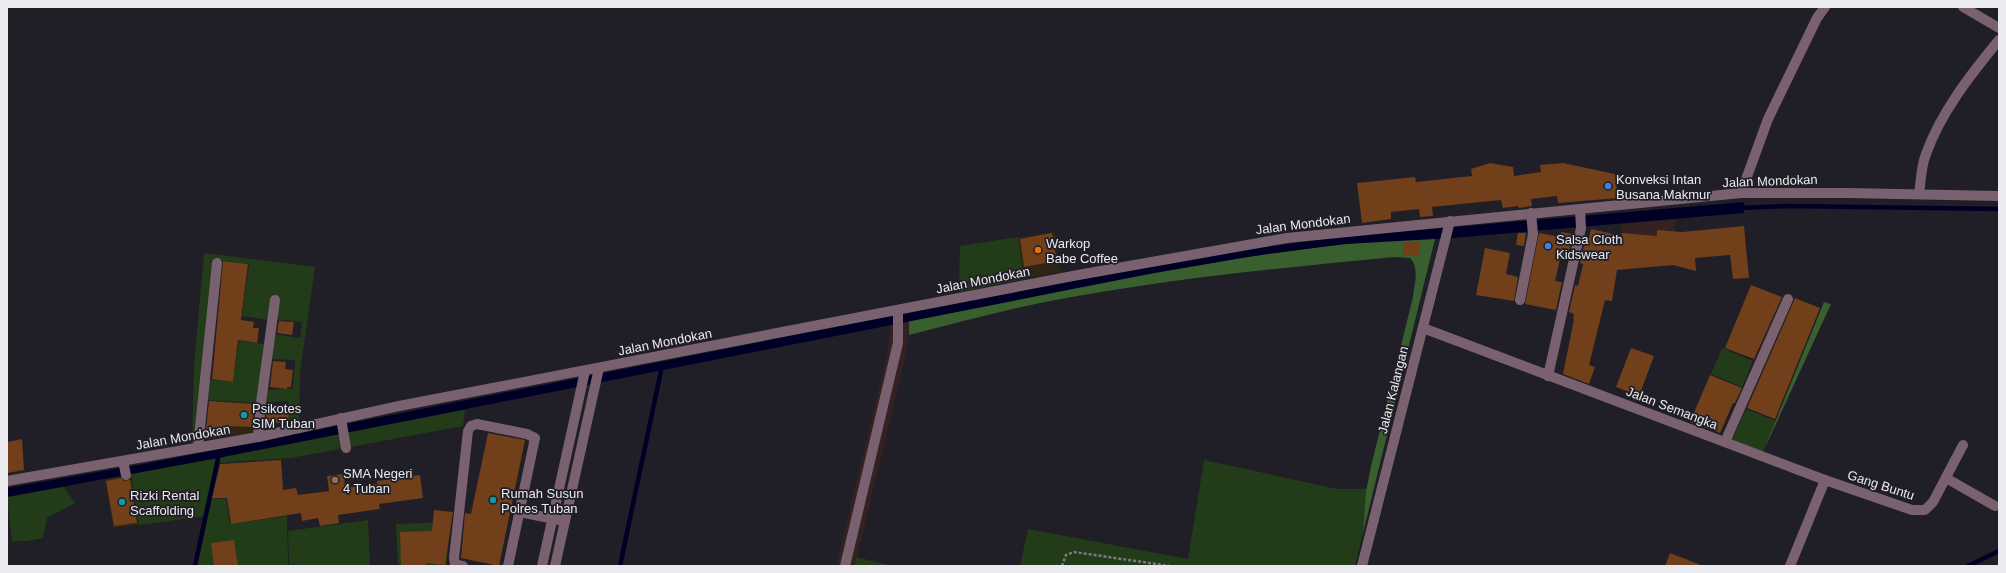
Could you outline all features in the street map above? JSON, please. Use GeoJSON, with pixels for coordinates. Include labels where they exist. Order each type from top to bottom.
{"type":"FeatureCollection","features":[{"type":"Feature","properties":{"kind":"street"},"geometry":{"type":"LineString","coordinates":[[1741,193],[1768,119],[1817,18],[1826,7]]}},
{"type":"Feature","properties":{"kind":"street"},"geometry":{"type":"LineString","coordinates":[[1963,7],[1999,28]]}},
{"type":"Feature","properties":{"kind":"street"},"geometry":{"type":"LineString","coordinates":[[1919,194],[1925,156],[1931,141],[1969,77],[1999,40]]}},
{"type":"Feature","properties":{"kind":"street","name":"Jalan Mondokan"},"geometry":{"type":"LineString","coordinates":[[7,481],[123,463],[198,447],[342,421],[599,370],[898,316],[1247,244],[1323,234],[1532,217],[1741,193],[1999,196]]}},
{"type":"Feature","properties":{"kind":"street"},"geometry":{"type":"LineString","coordinates":[[1548,376],[1581,228],[1580,212]]}},
{"type":"Feature","properties":{"kind":"street"},"geometry":{"type":"LineString","coordinates":[[1520,300],[1533,232],[1532,217]]}},
{"type":"Feature","properties":{"kind":"street","name":"Jalan Kalangan"},"geometry":{"type":"LineString","coordinates":[[1362,566],[1449,224]]}},
{"type":"Feature","properties":{"kind":"street"},"geometry":{"type":"LineString","coordinates":[[198,447],[217,263]]}},
{"type":"Feature","properties":{"kind":"street"},"geometry":{"type":"LineString","coordinates":[[1725,442],[1788,299]]}},
{"type":"Feature","properties":{"kind":"street"},"geometry":{"type":"LineString","coordinates":[[258,437],[261,403],[275,300]]}},
{"type":"Feature","properties":{"kind":"street"},"geometry":{"type":"LineString","coordinates":[[845,566],[898,343],[898,316]]}},
{"type":"Feature","properties":{"kind":"street","name":"Jalan Semangka"},"geometry":{"type":"LineString","coordinates":[[1423,328],[1825,480]]}},
{"type":"Feature","properties":{"kind":"street"},"geometry":{"type":"LineString","coordinates":[[555,566],[599,370]]}},
{"type":"Feature","properties":{"kind":"street"},"geometry":{"type":"LineString","coordinates":[[542,566],[585,373]]}},
{"type":"Feature","properties":{"kind":"street"},"geometry":{"type":"LineString","coordinates":[[342,421],[345,444]]}},
{"type":"Feature","properties":{"kind":"street"},"geometry":{"type":"LineString","coordinates":[[462,566],[455,564],[454,558],[468,431],[473,425],[479,424],[534,437],[535,443],[508,566]]}},
{"type":"Feature","properties":{"kind":"street","name":"Gang Buntu"},"geometry":{"type":"LineString","coordinates":[[1825,480],[1861,493],[1921,511],[1931,505],[1963,444]]}},
{"type":"Feature","properties":{"kind":"street"},"geometry":{"type":"LineString","coordinates":[[123,463],[126,475]]}},
{"type":"Feature","properties":{"kind":"street"},"geometry":{"type":"LineString","coordinates":[[1946,478],[1995,506]]}},
{"type":"Feature","properties":{"kind":"street"},"geometry":{"type":"LineString","coordinates":[[1790,566],[1825,480]]}},
{"type":"Feature","properties":{"kind":"street"},"geometry":{"type":"LineString","coordinates":[[520,512],[565,521]]}},
{"type":"Feature","properties":{"kind":"path"},"geometry":{"type":"LineString","coordinates":[[1062,566],[1066,554],[1080,552],[1170,566]]}},
{"type":"Feature","properties":{"kind":"shaded area"},"geometry":{"type":"Polygon","coordinates":[[[1676,219],[1672,265],[1618,270],[1622,224],[1676,219]]]}},
{"type":"Feature","properties":{"kind":"shaded area","name":"Warkop Babe Coffee"},"geometry":{"type":"Polygon","coordinates":[[[1055,232],[1061,272],[1024,279],[1018,237],[1055,232]]]}},
{"type":"Feature","properties":{"kind":"shaded area"},"geometry":{"type":"Polygon","coordinates":[[[909,320],[906,354],[857,557],[892,566],[836,566],[888,351],[890,324],[909,320]]]}},
{"type":"Feature","properties":{"kind":"shaded area","name":"Psikotes SIM Tuban"},"geometry":{"type":"Polygon","coordinates":[[[231,402],[258,403],[256,432],[229,437],[231,402]]]}},
{"type":"Feature","properties":{"kind":"shaded area","name":"Rizki Rental Scaffolding"},"geometry":{"type":"Polygon","coordinates":[[[131,474],[139,525],[113,528],[105,479],[131,474]]]}},
{"type":"Feature","properties":{"kind":"green space"},"geometry":{"type":"Polygon","coordinates":[[[1018,237],[1024,279],[959,292],[960,246],[1018,237]]]}},
{"type":"Feature","properties":{"kind":"green space"},"geometry":{"type":"Polygon","coordinates":[[[1435,239],[1363,533],[1366,492],[1371,466],[1413,297],[1416,272],[1410,258],[1394,257],[1308,265],[1136,286],[1032,305],[909,335],[909,320],[1123,279],[1254,256],[1344,244],[1435,239]]]}},
{"type":"Feature","properties":{"kind":"green space"},"geometry":{"type":"Polygon","coordinates":[[[204,253],[315,267],[300,373],[299,423],[290,425],[288,401],[263,403],[206,400],[201,442],[192,444],[194,367],[204,253]],[[220,260],[208,379],[233,382],[239,341],[265,344],[269,320],[242,316],[249,264],[220,260]],[[276,319],[273,334],[300,338],[302,322],[276,319]],[[271,359],[266,390],[293,388],[295,360],[271,359]]]}},
{"type":"Feature","properties":{"kind":"green space"},"geometry":{"type":"Polygon","coordinates":[[[1824,302],[1831,304],[1763,452],[1824,302]]]}},
{"type":"Feature","properties":{"kind":"green space"},"geometry":{"type":"Polygon","coordinates":[[[1722,348],[1753,361],[1742,387],[1711,374],[1722,348]]]}},
{"type":"Feature","properties":{"kind":"green space"},"geometry":{"type":"Polygon","coordinates":[[[1746,409],[1776,421],[1763,452],[1732,440],[1746,409]]]}},
{"type":"Feature","properties":{"kind":"green space"},"geometry":{"type":"Polygon","coordinates":[[[465,410],[463,426],[291,458],[217,463],[210,498],[226,499],[230,524],[287,516],[288,566],[196,566],[206,516],[139,525],[131,474],[465,410]]]}},
{"type":"Feature","properties":{"kind":"green space"},"geometry":{"type":"Polygon","coordinates":[[[1204,460],[1337,489],[1367,489],[1363,533],[1355,566],[1020,566],[1028,529],[1188,559],[1204,460]]]}},
{"type":"Feature","properties":{"kind":"green space"},"geometry":{"type":"Polygon","coordinates":[[[64,487],[75,503],[47,518],[43,538],[27,541],[12,541],[7,497],[64,487]]]}},
{"type":"Feature","properties":{"kind":"green space"},"geometry":{"type":"Polygon","coordinates":[[[368,520],[370,566],[289,566],[288,531],[368,520]]]}},
{"type":"Feature","properties":{"kind":"green space"},"geometry":{"type":"Polygon","coordinates":[[[451,522],[446,566],[398,566],[396,524],[451,522]]]}},
{"type":"Feature","properties":{"kind":"green space"},"geometry":{"type":"Polygon","coordinates":[[[856,557],[892,566],[854,566],[856,557]]]}},
{"type":"Feature","properties":{"kind":"water"},"geometry":{"type":"Polygon","coordinates":[[[1744,202],[1744,213],[1452,238],[1345,244],[1253,256],[1154,273],[218,458],[7,497],[7,488],[149,463],[987,297],[1217,254],[1338,237],[1744,202]]]}},
{"type":"Feature","properties":{"kind":"building"},"geometry":{"type":"Polygon","coordinates":[[[1490,163],[1513,167],[1514,176],[1541,172],[1540,165],[1563,163],[1615,174],[1618,198],[1558,203],[1557,196],[1531,199],[1532,206],[1519,208],[1518,206],[1503,208],[1501,200],[1432,207],[1433,216],[1420,217],[1419,209],[1391,212],[1391,219],[1362,223],[1357,183],[1415,177],[1416,182],[1472,176],[1471,169],[1490,163]]]}},
{"type":"Feature","properties":{"kind":"building"},"geometry":{"type":"Polygon","coordinates":[[[1744,226],[1749,278],[1733,279],[1730,255],[1695,258],[1696,271],[1673,265],[1617,270],[1612,301],[1605,300],[1589,365],[1595,367],[1589,384],[1563,374],[1574,319],[1574,314],[1569,312],[1575,285],[1578,286],[1583,264],[1580,263],[1586,237],[1589,238],[1591,229],[1622,236],[1622,233],[1657,236],[1657,230],[1682,232],[1744,226]]]}},
{"type":"Feature","properties":{"kind":"building"},"geometry":{"type":"Polygon","coordinates":[[[1561,232],[1573,234],[1567,260],[1560,259],[1555,281],[1562,282],[1556,310],[1525,304],[1539,233],[1560,237],[1561,232]]]}},
{"type":"Feature","properties":{"kind":"building","name":"Warkop Babe Coffee"},"geometry":{"type":"Polygon","coordinates":[[[1052,233],[1057,261],[1024,267],[1020,239],[1052,233]]]}},
{"type":"Feature","properties":{"kind":"building"},"geometry":{"type":"Polygon","coordinates":[[[1518,233],[1526,233],[1524,246],[1516,245],[1518,233]]]}},
{"type":"Feature","properties":{"kind":"building"},"geometry":{"type":"Polygon","coordinates":[[[1403,242],[1420,242],[1420,256],[1403,256],[1403,242]]]}},
{"type":"Feature","properties":{"kind":"building"},"geometry":{"type":"Polygon","coordinates":[[[1485,248],[1510,253],[1506,274],[1518,277],[1514,301],[1476,295],[1485,248]]]}},
{"type":"Feature","properties":{"kind":"building"},"geometry":{"type":"Polygon","coordinates":[[[223,261],[248,264],[241,320],[254,322],[253,328],[259,328],[257,343],[238,340],[233,382],[212,379],[223,261]]]}},
{"type":"Feature","properties":{"kind":"building"},"geometry":{"type":"Polygon","coordinates":[[[1751,285],[1782,297],[1754,359],[1725,348],[1751,285]]]}},
{"type":"Feature","properties":{"kind":"building"},"geometry":{"type":"Polygon","coordinates":[[[1795,298],[1820,308],[1775,419],[1747,408],[1795,298]]]}},
{"type":"Feature","properties":{"kind":"building"},"geometry":{"type":"Polygon","coordinates":[[[279,321],[294,322],[292,335],[277,333],[279,321]]]}},
{"type":"Feature","properties":{"kind":"building"},"geometry":{"type":"Polygon","coordinates":[[[1631,348],[1654,356],[1639,396],[1616,387],[1631,348]]]}},
{"type":"Feature","properties":{"kind":"building"},"geometry":{"type":"Polygon","coordinates":[[[273,361],[286,362],[285,369],[293,370],[291,387],[287,387],[287,389],[270,387],[273,361]]]}},
{"type":"Feature","properties":{"kind":"building"},"geometry":{"type":"Polygon","coordinates":[[[1710,375],[1742,388],[1735,403],[1733,403],[1720,433],[1690,422],[1710,375]]]}},
{"type":"Feature","properties":{"kind":"building"},"geometry":{"type":"Polygon","coordinates":[[[209,401],[254,404],[252,427],[229,426],[228,435],[205,439],[209,401]]]}},
{"type":"Feature","properties":{"kind":"building"},"geometry":{"type":"Polygon","coordinates":[[[267,405],[288,406],[289,423],[274,423],[274,427],[265,428],[267,405]]]}},
{"type":"Feature","properties":{"kind":"building","name":"Rumah Susun Polres Tuban"},"geometry":{"type":"Polygon","coordinates":[[[488,433],[525,440],[499,566],[461,558],[465,513],[471,514],[488,433]]]}},
{"type":"Feature","properties":{"kind":"building"},"geometry":{"type":"Polygon","coordinates":[[[22,439],[24,470],[7,473],[7,442],[22,439]]]}},
{"type":"Feature","properties":{"kind":"building"},"geometry":{"type":"Polygon","coordinates":[[[281,460],[283,490],[296,488],[298,495],[329,491],[327,476],[344,474],[345,488],[377,484],[377,481],[420,475],[423,498],[379,504],[380,509],[338,515],[339,523],[320,526],[318,518],[302,521],[301,513],[231,524],[227,498],[212,498],[220,464],[281,460]]]}},
{"type":"Feature","properties":{"kind":"building","name":"Rizki Rental Scaffolding"},"geometry":{"type":"Polygon","coordinates":[[[121,478],[124,481],[130,480],[137,523],[114,526],[106,481],[121,478]]]}},
{"type":"Feature","properties":{"kind":"building"},"geometry":{"type":"Polygon","coordinates":[[[434,510],[453,512],[445,565],[426,563],[426,566],[401,566],[400,532],[432,531],[434,510]]]}},
{"type":"Feature","properties":{"kind":"building"},"geometry":{"type":"Polygon","coordinates":[[[234,540],[238,566],[214,566],[211,543],[234,540]]]}},
{"type":"Feature","properties":{"kind":"building"},"geometry":{"type":"Polygon","coordinates":[[[1670,553],[1701,565],[1701,566],[1665,566],[1670,553]]]}},
{"type":"Feature","properties":{"kind":"waterway"},"geometry":{"type":"LineString","coordinates":[[1739,208],[1789,206],[1999,209]]}},
{"type":"Feature","properties":{"kind":"waterway"},"geometry":{"type":"LineString","coordinates":[[620,566],[662,366]]}},
{"type":"Feature","properties":{"kind":"waterway"},"geometry":{"type":"LineString","coordinates":[[195,566],[219,454]]}},
{"type":"Feature","properties":{"kind":"waterway"},"geometry":{"type":"LineString","coordinates":[[1968,566],[1999,551]]}},
{"type":"Feature","properties":{"kind":"place","name":"Konveksi Intan Busana Makmur"},"geometry":{"type":"Point","coordinates":[1608,186]}},
{"type":"Feature","properties":{"kind":"place","name":"Salsa Cloth Kidswear"},"geometry":{"type":"Point","coordinates":[1548,246]}},
{"type":"Feature","properties":{"kind":"place","name":"Warkop Babe Coffee"},"geometry":{"type":"Point","coordinates":[1038,250]}},
{"type":"Feature","properties":{"kind":"place","name":"Psikotes SIM Tuban"},"geometry":{"type":"Point","coordinates":[244,415]}},
{"type":"Feature","properties":{"kind":"place","name":"SMA Negeri 4 Tuban"},"geometry":{"type":"Point","coordinates":[335,480]}},
{"type":"Feature","properties":{"kind":"place","name":"Rumah Susun Polres Tuban"},"geometry":{"type":"Point","coordinates":[493,500]}},
{"type":"Feature","properties":{"kind":"place","name":"Rizki Rental Scaffolding"},"geometry":{"type":"Point","coordinates":[122,502]}}]}
